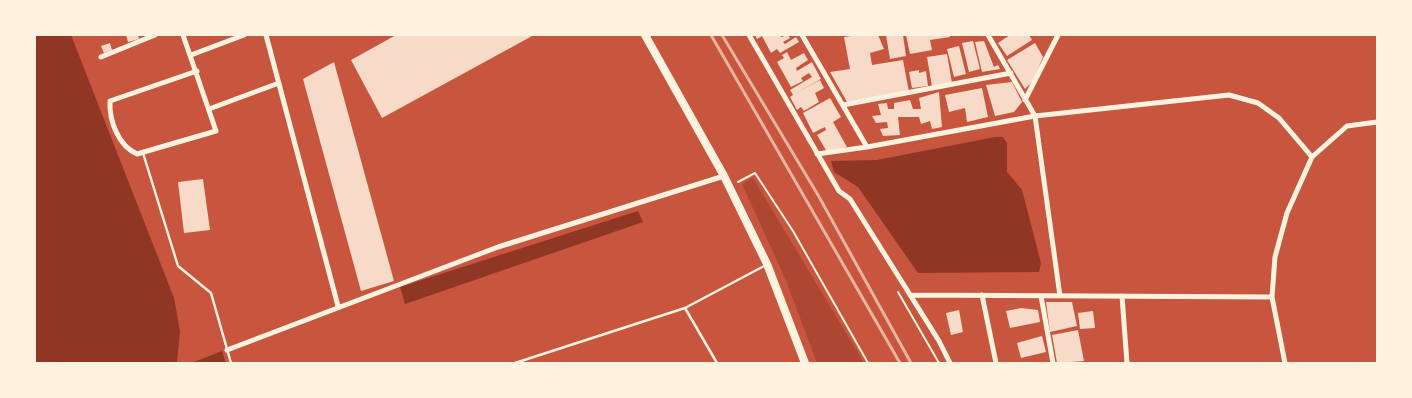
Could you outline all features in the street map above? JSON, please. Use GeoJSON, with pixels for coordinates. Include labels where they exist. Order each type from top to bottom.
{"type":"FeatureCollection","features":[{"type":"Feature","properties":{"kind":"main road"},"geometry":{"type":"LineString","coordinates":[[645,35],[724,176],[767,264],[804,363]]}},
{"type":"Feature","properties":{"kind":"street"},"geometry":{"type":"LineString","coordinates":[[102,57],[155,35]]}},
{"type":"Feature","properties":{"kind":"street"},"geometry":{"type":"LineString","coordinates":[[183,35],[191,55],[216,130],[137,154],[122,144],[115,127],[110,101],[196,71]]}},
{"type":"Feature","properties":{"kind":"street"},"geometry":{"type":"LineString","coordinates":[[191,55],[244,35]]}},
{"type":"Feature","properties":{"kind":"street"},"geometry":{"type":"LineString","coordinates":[[266,35],[338,306]]}},
{"type":"Feature","properties":{"kind":"street"},"geometry":{"type":"LineString","coordinates":[[749,35],[839,191],[850,199],[950,363]]}},
{"type":"Feature","properties":{"kind":"street"},"geometry":{"type":"LineString","coordinates":[[802,35],[867,147]]}},
{"type":"Feature","properties":{"kind":"street"},"geometry":{"type":"LineString","coordinates":[[988,35],[1035,116],[1060,296]]}},
{"type":"Feature","properties":{"kind":"street"},"geometry":{"type":"LineString","coordinates":[[1026,100],[1058,35]]}},
{"type":"Feature","properties":{"kind":"street"},"geometry":{"type":"LineString","coordinates":[[843,105],[1011,73]]}},
{"type":"Feature","properties":{"kind":"street"},"geometry":{"type":"LineString","coordinates":[[209,109],[279,83]]}},
{"type":"Feature","properties":{"kind":"street"},"geometry":{"type":"LineString","coordinates":[[817,154],[867,147],[1035,116],[1229,95],[1258,102],[1279,118],[1312,157]]}},
{"type":"Feature","properties":{"kind":"street"},"geometry":{"type":"LineString","coordinates":[[1285,363],[1272,297],[1275,257],[1287,213],[1312,157],[1347,126],[1377,122]]}},
{"type":"Feature","properties":{"kind":"street"},"geometry":{"type":"LineString","coordinates":[[227,350],[331,312],[338,306],[498,247],[724,176]]}},
{"type":"Feature","properties":{"kind":"street"},"geometry":{"type":"LineString","coordinates":[[910,295],[1272,297]]}},
{"type":"Feature","properties":{"kind":"street"},"geometry":{"type":"LineString","coordinates":[[982,295],[996,363]]}},
{"type":"Feature","properties":{"kind":"street"},"geometry":{"type":"LineString","coordinates":[[1041,296],[1053,363]]}},
{"type":"Feature","properties":{"kind":"street"},"geometry":{"type":"LineString","coordinates":[[1122,296],[1127,363]]}},
{"type":"Feature","properties":{"kind":"lane"},"geometry":{"type":"LineString","coordinates":[[143,153],[178,266],[211,293],[231,363]]}},
{"type":"Feature","properties":{"kind":"lane"},"geometry":{"type":"LineString","coordinates":[[515,363],[684,308],[767,264]]}},
{"type":"Feature","properties":{"kind":"lane"},"geometry":{"type":"LineString","coordinates":[[684,308],[717,363]]}},
{"type":"Feature","properties":{"kind":"path"},"geometry":{"type":"LineString","coordinates":[[729,186],[755,173],[793,232],[868,363]]}},
{"type":"Feature","properties":{"kind":"shaded area"},"geometry":{"type":"Polygon","coordinates":[[[35,35],[71,35],[174,298],[180,331],[177,363],[35,363],[35,35]]]}},
{"type":"Feature","properties":{"kind":"shaded area"},"geometry":{"type":"Polygon","coordinates":[[[1003,137],[1007,143],[1007,172],[1022,190],[1041,263],[1039,272],[918,273],[858,187],[834,172],[831,161],[877,160],[1003,137]]]}},
{"type":"Feature","properties":{"kind":"shaded area"},"geometry":{"type":"Polygon","coordinates":[[[753,178],[864,363],[817,363],[785,278],[742,184],[753,178]]]}},
{"type":"Feature","properties":{"kind":"shaded area"},"geometry":{"type":"Polygon","coordinates":[[[638,211],[643,222],[405,304],[400,287],[638,211]]]}},
{"type":"Feature","properties":{"kind":"shaded area"},"geometry":{"type":"Polygon","coordinates":[[[222,351],[226,363],[191,363],[222,351]]]}},
{"type":"Feature","properties":{"kind":"building"},"geometry":{"type":"Polygon","coordinates":[[[126,35],[138,35],[139,39],[128,42],[126,35]]]}},
{"type":"Feature","properties":{"kind":"building"},"geometry":{"type":"Polygon","coordinates":[[[396,35],[534,35],[382,118],[351,60],[396,35]]]}},
{"type":"Feature","properties":{"kind":"building"},"geometry":{"type":"Polygon","coordinates":[[[755,35],[780,35],[781,37],[788,35],[790,38],[783,42],[785,44],[796,37],[799,42],[780,53],[777,49],[771,53],[762,36],[757,39],[755,35]]]}},
{"type":"Feature","properties":{"kind":"building"},"geometry":{"type":"Polygon","coordinates":[[[878,35],[884,49],[870,53],[872,65],[903,60],[909,92],[847,102],[830,72],[850,69],[844,37],[878,35]]]}},
{"type":"Feature","properties":{"kind":"building"},"geometry":{"type":"Polygon","coordinates":[[[886,35],[903,35],[906,56],[890,59],[886,35]]]}},
{"type":"Feature","properties":{"kind":"building"},"geometry":{"type":"Polygon","coordinates":[[[906,35],[949,35],[950,37],[930,40],[932,50],[910,54],[906,35]]]}},
{"type":"Feature","properties":{"kind":"building"},"geometry":{"type":"Polygon","coordinates":[[[1010,35],[1029,35],[1032,40],[1007,56],[998,43],[1010,35]]]}},
{"type":"Feature","properties":{"kind":"building"},"geometry":{"type":"Polygon","coordinates":[[[973,41],[980,69],[969,72],[962,43],[973,41]]]}},
{"type":"Feature","properties":{"kind":"building"},"geometry":{"type":"Polygon","coordinates":[[[984,41],[994,67],[998,65],[1000,69],[982,72],[975,42],[984,41]]]}},
{"type":"Feature","properties":{"kind":"building"},"geometry":{"type":"Polygon","coordinates":[[[110,43],[112,50],[104,53],[101,46],[110,43]]]}},
{"type":"Feature","properties":{"kind":"building"},"geometry":{"type":"Polygon","coordinates":[[[1035,43],[1043,57],[1033,81],[1025,89],[1007,60],[1035,43]]]}},
{"type":"Feature","properties":{"kind":"building"},"geometry":{"type":"Polygon","coordinates":[[[959,46],[966,74],[954,77],[947,49],[959,46]]]}},
{"type":"Feature","properties":{"kind":"building"},"geometry":{"type":"Polygon","coordinates":[[[787,52],[791,60],[804,53],[808,60],[796,68],[797,71],[812,62],[821,79],[796,93],[820,80],[824,88],[815,93],[819,102],[804,111],[801,107],[797,110],[790,97],[793,95],[790,90],[812,77],[809,73],[801,78],[803,81],[791,87],[777,62],[784,58],[782,55],[787,52]]]}},
{"type":"Feature","properties":{"kind":"building"},"geometry":{"type":"Polygon","coordinates":[[[947,54],[952,83],[932,87],[927,57],[947,54]]]}},
{"type":"Feature","properties":{"kind":"building"},"geometry":{"type":"Polygon","coordinates":[[[334,62],[394,281],[361,291],[303,79],[334,62]]]}},
{"type":"Feature","properties":{"kind":"building"},"geometry":{"type":"Polygon","coordinates":[[[919,70],[919,73],[926,71],[928,86],[912,88],[909,72],[919,70]]]}},
{"type":"Feature","properties":{"kind":"building"},"geometry":{"type":"Polygon","coordinates":[[[1012,82],[1022,102],[1014,112],[995,116],[986,85],[1012,82]]]}},
{"type":"Feature","properties":{"kind":"building"},"geometry":{"type":"Polygon","coordinates":[[[982,88],[988,117],[967,122],[965,108],[949,112],[945,95],[982,88]]]}},
{"type":"Feature","properties":{"kind":"building"},"geometry":{"type":"Polygon","coordinates":[[[939,92],[942,127],[932,129],[930,121],[921,124],[919,117],[898,117],[900,135],[883,136],[880,129],[888,128],[887,122],[876,123],[872,116],[881,115],[878,104],[887,103],[888,109],[894,109],[894,103],[910,100],[913,109],[921,109],[919,98],[939,92]]]}},
{"type":"Feature","properties":{"kind":"building"},"geometry":{"type":"Polygon","coordinates":[[[830,98],[841,117],[833,122],[847,147],[827,152],[817,135],[826,130],[825,127],[813,133],[803,113],[830,98]]]}},
{"type":"Feature","properties":{"kind":"building"},"geometry":{"type":"Polygon","coordinates":[[[203,179],[210,230],[184,233],[178,182],[203,179]]]}},
{"type":"Feature","properties":{"kind":"building"},"geometry":{"type":"Polygon","coordinates":[[[1046,302],[1072,302],[1077,326],[1050,332],[1046,302]]]}},
{"type":"Feature","properties":{"kind":"building"},"geometry":{"type":"Polygon","coordinates":[[[1021,308],[1038,310],[1040,322],[1010,328],[1006,311],[1021,308]]]}},
{"type":"Feature","properties":{"kind":"building"},"geometry":{"type":"Polygon","coordinates":[[[959,310],[963,332],[951,335],[946,313],[959,310]]]}},
{"type":"Feature","properties":{"kind":"building"},"geometry":{"type":"Polygon","coordinates":[[[1093,311],[1095,328],[1080,329],[1078,313],[1093,311]]]}},
{"type":"Feature","properties":{"kind":"building"},"geometry":{"type":"Polygon","coordinates":[[[1078,330],[1084,361],[1057,363],[1052,335],[1078,330]]]}},
{"type":"Feature","properties":{"kind":"building"},"geometry":{"type":"Polygon","coordinates":[[[1042,336],[1046,352],[1021,358],[1017,343],[1042,336]]]}},
{"type":"Feature","properties":{"kind":"railway"},"geometry":{"type":"LineString","coordinates":[[711,35],[900,363]]}},
{"type":"Feature","properties":{"kind":"railway"},"geometry":{"type":"LineString","coordinates":[[722,35],[818,195],[911,363]]}}]}
